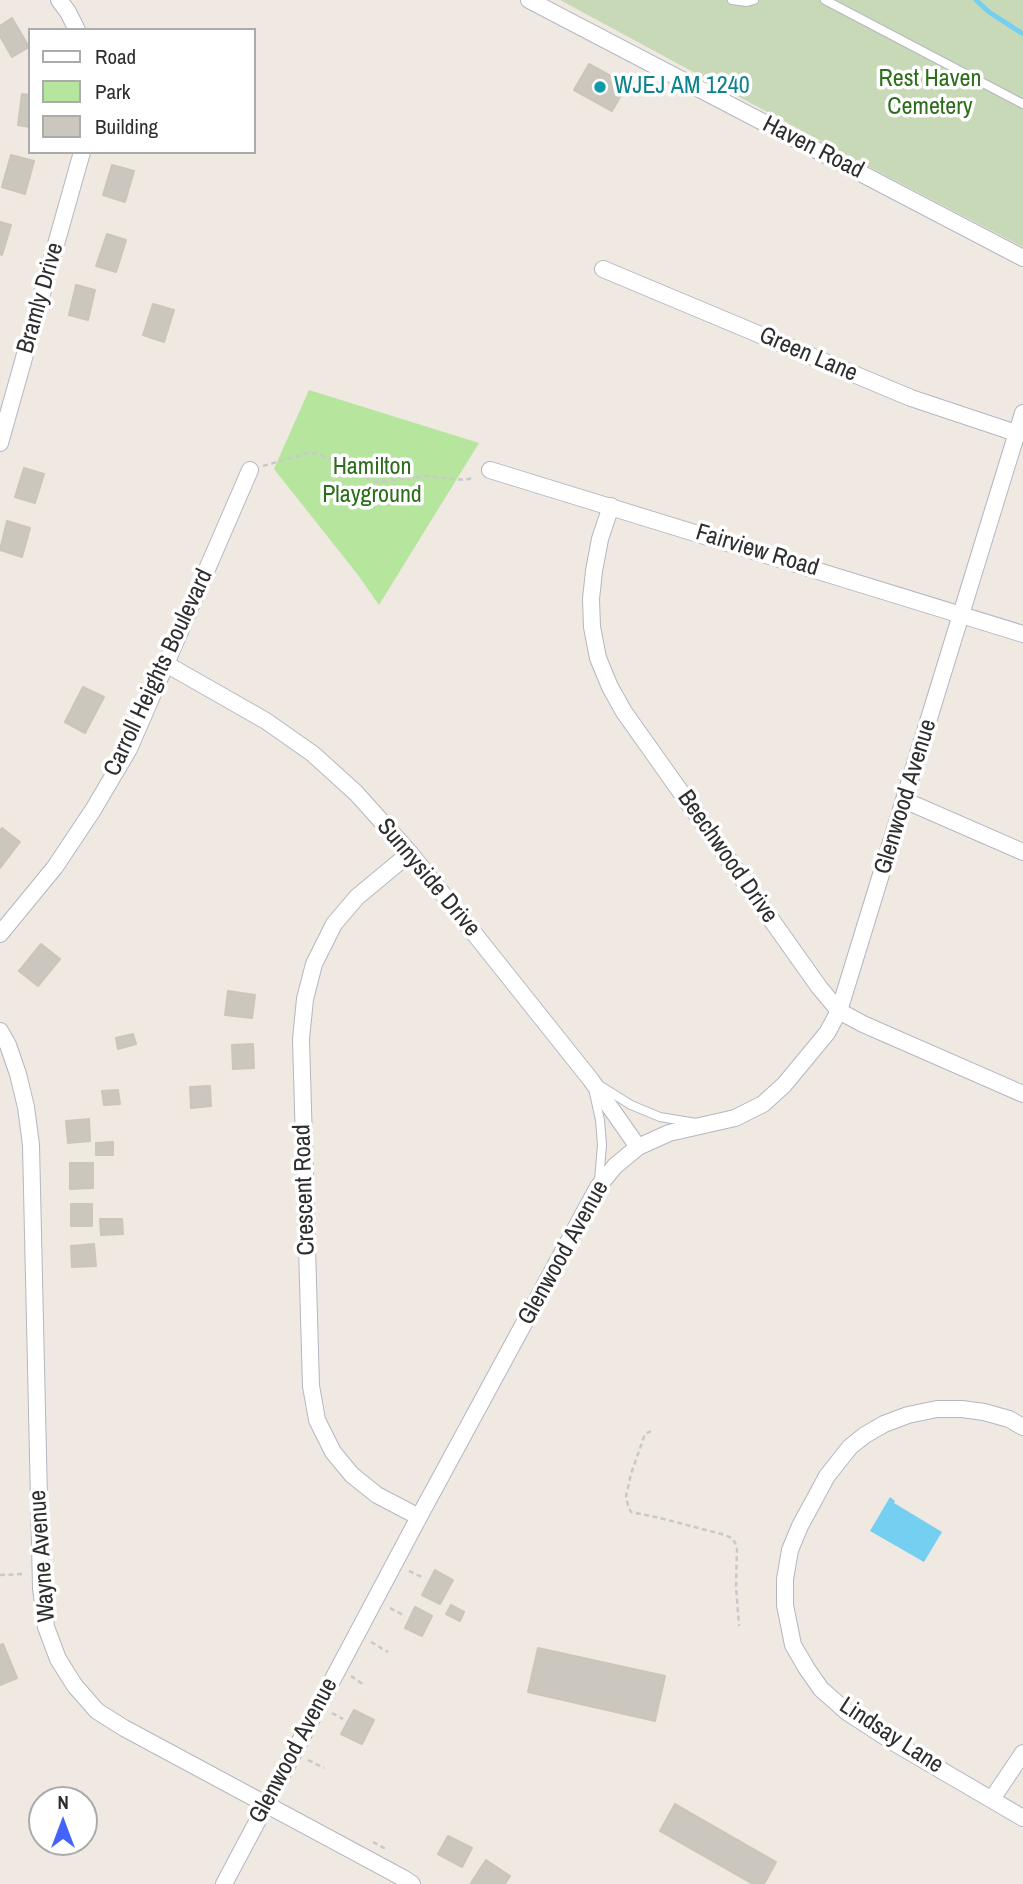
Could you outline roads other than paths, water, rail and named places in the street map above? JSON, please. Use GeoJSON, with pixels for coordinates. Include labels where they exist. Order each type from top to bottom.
{"type":"FeatureCollection","features":[{"type":"Feature","properties":{"kind":"street"},"geometry":{"type":"LineString","coordinates":[[59,0],[76,28]]}},
{"type":"Feature","properties":{"kind":"street","name":"Haven Road"},"geometry":{"type":"LineString","coordinates":[[528,0],[1023,258]]}},
{"type":"Feature","properties":{"kind":"street","name":"Bramly Drive"},"geometry":{"type":"LineString","coordinates":[[0,443],[81,154]]}},
{"type":"Feature","properties":{"kind":"street","name":"Green Lane"},"geometry":{"type":"LineString","coordinates":[[603,269],[911,398],[1016,433]]}},
{"type":"Feature","properties":{"kind":"street","name":"Glenwood Avenue"},"geometry":{"type":"LineString","coordinates":[[224,1884],[598,1187],[615,1166],[638,1147],[669,1133],[735,1118],[763,1104],[784,1085],[827,1033],[839,1011],[1023,412]]}},
{"type":"Feature","properties":{"kind":"street","name":"Carroll Heights Boulevard"},"geometry":{"type":"LineString","coordinates":[[0,934],[55,867],[129,749],[250,470]]}},
{"type":"Feature","properties":{"kind":"street","name":"Fairview Road"},"geometry":{"type":"LineString","coordinates":[[490,470],[1023,634]]}},
{"type":"Feature","properties":{"kind":"street","name":"Beechwood Drive"},"geometry":{"type":"LineString","coordinates":[[611,506],[600,539],[591,599],[592,627],[598,657],[624,712],[819,987],[839,1011],[1023,1094]]}},
{"type":"Feature","properties":{"kind":"street","name":"Sunnyside Drive"},"geometry":{"type":"LineString","coordinates":[[166,664],[266,721],[313,754],[356,793],[410,853],[591,1080],[638,1147]]}},
{"type":"Feature","properties":{"kind":"street"},"geometry":{"type":"LineString","coordinates":[[904,800],[1023,852]]}},
{"type":"Feature","properties":{"kind":"street","name":"Crescent Road"},"geometry":{"type":"LineString","coordinates":[[410,853],[357,897],[334,924],[314,964],[305,999],[301,1039],[311,1386],[317,1420],[333,1452],[352,1475],[377,1495],[419,1517]]}},
{"type":"Feature","properties":{"kind":"street","name":"Wayne Avenue"},"geometry":{"type":"LineString","coordinates":[[0,1031],[18,1074],[31,1145],[41,1573],[46,1627],[58,1659],[75,1686],[97,1711],[412,1884]]}},
{"type":"Feature","properties":{"kind":"street","name":"Lindsay Lane"},"geometry":{"type":"LineString","coordinates":[[1023,1427],[1009,1419],[984,1412],[937,1409],[896,1419],[865,1435],[850,1447],[827,1476],[800,1525],[790,1550],[785,1579],[785,1605],[793,1645],[821,1689],[847,1712],[893,1742],[1023,1818]]}},
{"type":"Feature","properties":{"kind":"street"},"geometry":{"type":"LineString","coordinates":[[992,1799],[1023,1753]]}},
{"type":"Feature","properties":{"kind":"lane"},"geometry":{"type":"LineString","coordinates":[[732,0],[754,0]]}},
{"type":"Feature","properties":{"kind":"lane"},"geometry":{"type":"LineString","coordinates":[[825,0],[1023,104]]}},
{"type":"Feature","properties":{"kind":"lane"},"geometry":{"type":"LineString","coordinates":[[591,1080],[631,1105],[660,1117],[707,1125]]}},
{"type":"Feature","properties":{"kind":"lane"},"geometry":{"type":"LineString","coordinates":[[591,1080],[600,1120],[602,1145],[598,1187]]}},
{"type":"Feature","properties":{"kind":"water"},"geometry":{"type":"Polygon","coordinates":[[[890,1497],[894,1503],[942,1532],[924,1562],[870,1531],[890,1497]]]}},
{"type":"Feature","properties":{"kind":"waterway"},"geometry":{"type":"LineString","coordinates":[[976,0],[989,12],[1023,34]]}},
{"type":"Feature","properties":{"kind":"place","name":"WJEJ AM 1240"},"geometry":{"type":"Point","coordinates":[600,87]}},
{"type":"Feature","properties":{"kind":"park label","name":"Rest Haven Cemetery"},"geometry":{"type":"Point","coordinates":[930,94]}},
{"type":"Feature","properties":{"kind":"park label","name":"Hamilton Playground"},"geometry":{"type":"Point","coordinates":[372,482]}}]}
